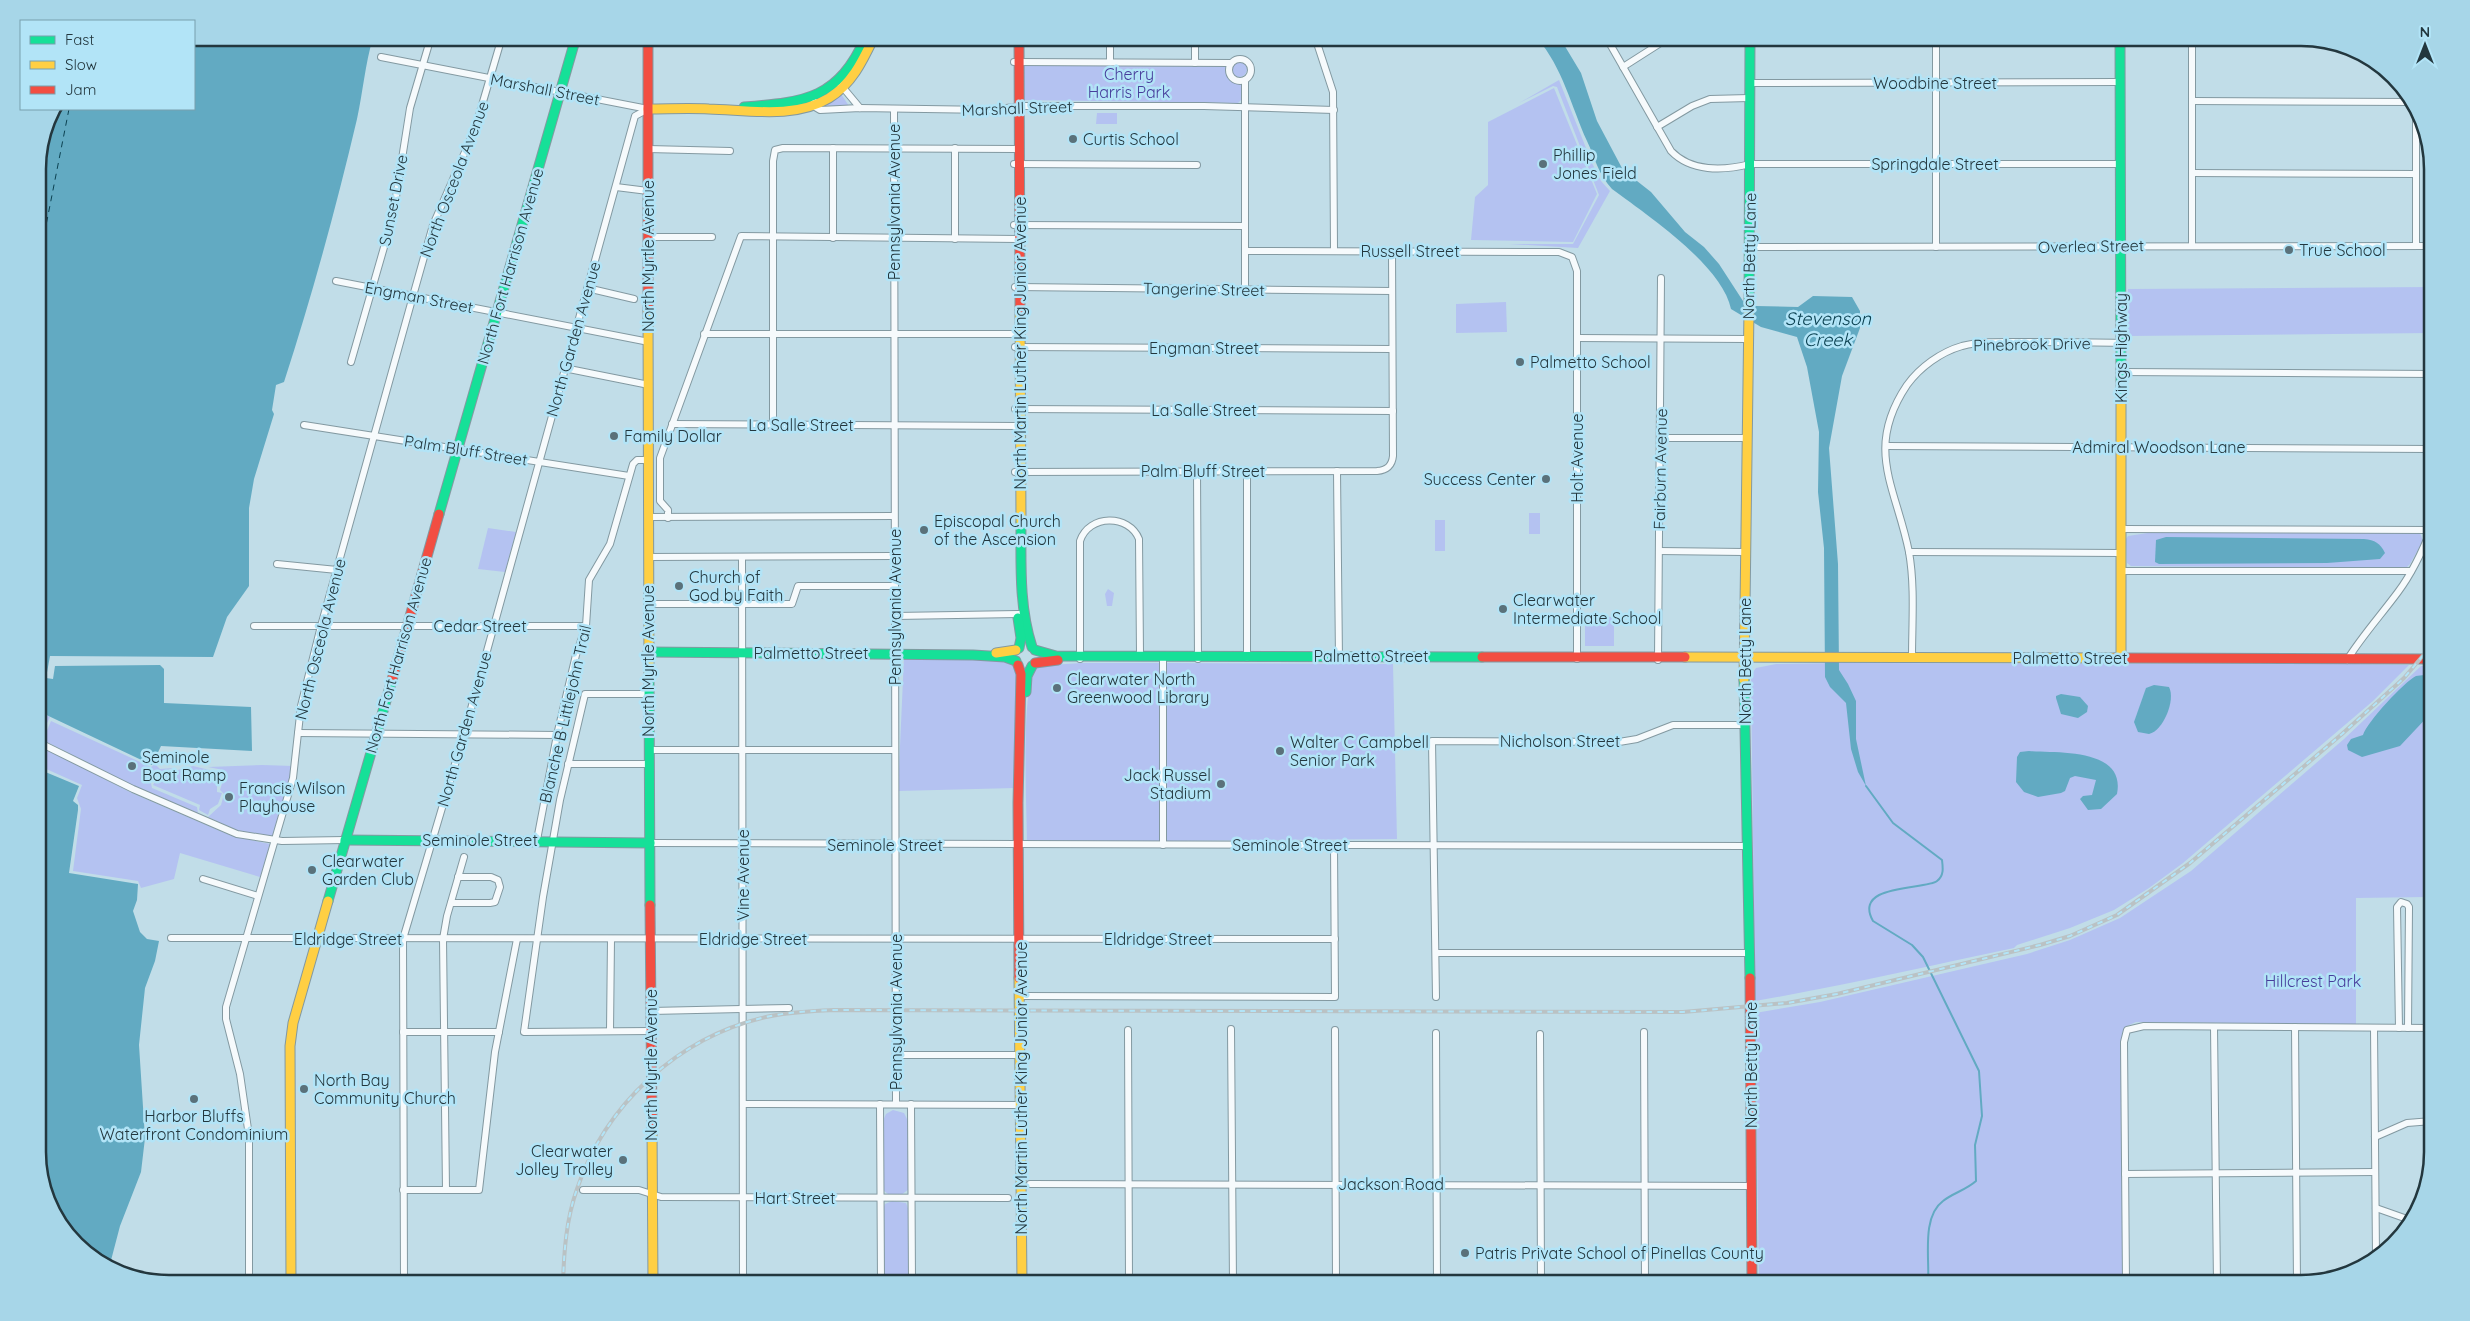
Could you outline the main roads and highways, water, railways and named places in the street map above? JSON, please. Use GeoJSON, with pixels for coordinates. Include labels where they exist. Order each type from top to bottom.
{"type":"FeatureCollection","features":[{"type":"Feature","properties":{"kind":"water","name":"Stevenson Creek"},"geometry":{"type":"Polygon","coordinates":[[[1543,46],[1565,46],[1581,73],[1597,121],[1623,170],[1651,192],[1685,232],[1704,247],[1719,264],[1743,301],[1756,306],[1798,307],[1813,296],[1852,297],[1860,311],[1860,328],[1842,376],[1829,448],[1838,564],[1839,670],[1856,701],[1856,739],[1866,786],[1858,772],[1851,749],[1846,703],[1830,687],[1825,677],[1824,548],[1818,492],[1819,432],[1807,367],[1797,337],[1761,327],[1731,309],[1725,292],[1714,275],[1699,259],[1663,227],[1612,189],[1603,178],[1597,166],[1566,88],[1543,46]]]}},
{"type":"Feature","properties":{"kind":"water"},"geometry":{"type":"Polygon","coordinates":[[[195,47],[371,47],[357,119],[332,219],[284,382],[276,385],[272,410],[274,414],[254,479],[249,508],[249,586],[227,617],[213,657],[50,656],[47,672],[47,153],[50,137],[59,115],[62,110],[195,110],[195,47]]]}},
{"type":"Feature","properties":{"kind":"water"},"geometry":{"type":"Polygon","coordinates":[[[2166,537],[2364,539],[2377,543],[2385,553],[2380,559],[2327,563],[2159,564],[2155,562],[2156,540],[2166,537]]]}},
{"type":"Feature","properties":{"kind":"water"},"geometry":{"type":"Polygon","coordinates":[[[160,665],[164,669],[164,703],[251,707],[252,751],[161,746],[152,765],[47,715],[47,678],[53,679],[55,666],[160,665]]]}},
{"type":"Feature","properties":{"kind":"water"},"geometry":{"type":"Polygon","coordinates":[[[2424,675],[2424,721],[2400,746],[2362,757],[2348,750],[2347,745],[2351,739],[2363,735],[2386,703],[2416,676],[2424,675]]]}},
{"type":"Feature","properties":{"kind":"water"},"geometry":{"type":"Polygon","coordinates":[[[2154,685],[2169,687],[2171,699],[2167,714],[2154,732],[2149,734],[2138,732],[2134,722],[2146,688],[2154,685]]]}},
{"type":"Feature","properties":{"kind":"water"},"geometry":{"type":"Polygon","coordinates":[[[2061,694],[2080,697],[2088,706],[2087,712],[2078,718],[2061,714],[2056,696],[2061,694]]]}},
{"type":"Feature","properties":{"kind":"water"},"geometry":{"type":"Polygon","coordinates":[[[2020,752],[2072,753],[2101,761],[2111,768],[2117,779],[2117,794],[2101,809],[2088,810],[2080,799],[2083,796],[2092,795],[2096,780],[2075,776],[2070,778],[2065,791],[2061,793],[2038,797],[2024,792],[2016,782],[2017,757],[2020,752]]]}},
{"type":"Feature","properties":{"kind":"water"},"geometry":{"type":"Polygon","coordinates":[[[47,773],[79,786],[73,801],[78,805],[78,810],[69,873],[138,884],[137,900],[133,911],[140,932],[147,939],[159,941],[155,961],[145,988],[139,1045],[145,1138],[141,1172],[120,1226],[111,1260],[88,1244],[67,1220],[59,1206],[49,1176],[47,1160],[47,773]]]}},
{"type":"Feature","properties":{"kind":"waterway","name":"Stevenson Creek"},"geometry":{"type":"LineString","coordinates":[[1866,786],[1893,823],[1942,860],[1942,874],[1937,881],[1881,894],[1873,900],[1869,909],[1873,921],[1912,945],[1923,957],[1979,1071],[1982,1116],[1975,1145],[1976,1181],[1943,1201],[1936,1208],[1929,1228],[1928,1275]]}},
{"type":"Feature","properties":{"kind":"railway"},"geometry":{"type":"LineString","coordinates":[[563,1275],[566,1236],[573,1201],[590,1158],[606,1130],[626,1103],[649,1079],[675,1058],[703,1040],[734,1027],[774,1015],[834,1010],[1683,1012],[1787,1003],[1837,994],[2040,945],[2070,936],[2117,915],[2190,863],[2342,734],[2404,678],[2423,655]]}},
{"type":"Feature","properties":{"kind":"place","name":"Curtis School"},"geometry":{"type":"Point","coordinates":[1073,139]}},
{"type":"Feature","properties":{"kind":"place","name":"Phillip Jones Field"},"geometry":{"type":"Point","coordinates":[1543,164]}},
{"type":"Feature","properties":{"kind":"place","name":"True School"},"geometry":{"type":"Point","coordinates":[2289,250]}},
{"type":"Feature","properties":{"kind":"place","name":"Palmetto School"},"geometry":{"type":"Point","coordinates":[1520,362]}},
{"type":"Feature","properties":{"kind":"place","name":"Family Dollar"},"geometry":{"type":"Point","coordinates":[614,436]}},
{"type":"Feature","properties":{"kind":"place","name":"Success Center"},"geometry":{"type":"Point","coordinates":[1546,479]}},
{"type":"Feature","properties":{"kind":"place","name":"Episcopal Church of the Ascension"},"geometry":{"type":"Point","coordinates":[924,530]}},
{"type":"Feature","properties":{"kind":"place","name":"Church of God by Faith"},"geometry":{"type":"Point","coordinates":[679,586]}},
{"type":"Feature","properties":{"kind":"place","name":"Clearwater Intermediate School"},"geometry":{"type":"Point","coordinates":[1503,609]}},
{"type":"Feature","properties":{"kind":"place","name":"Clearwater North Greenwood Library"},"geometry":{"type":"Point","coordinates":[1057,688]}},
{"type":"Feature","properties":{"kind":"place","name":"Walter C Campbell Senior Park"},"geometry":{"type":"Point","coordinates":[1280,751]}},
{"type":"Feature","properties":{"kind":"place","name":"Seminole Boat Ramp"},"geometry":{"type":"Point","coordinates":[132,766]}},
{"type":"Feature","properties":{"kind":"place","name":"Jack Russel Stadium"},"geometry":{"type":"Point","coordinates":[1221,784]}},
{"type":"Feature","properties":{"kind":"place","name":"Francis Wilson Playhouse"},"geometry":{"type":"Point","coordinates":[229,797]}},
{"type":"Feature","properties":{"kind":"place","name":"Clearwater Garden Club"},"geometry":{"type":"Point","coordinates":[312,870]}},
{"type":"Feature","properties":{"kind":"place","name":"North Bay Community Church"},"geometry":{"type":"Point","coordinates":[304,1089]}},
{"type":"Feature","properties":{"kind":"place","name":"Harbor Bluffs Waterfront Condominium"},"geometry":{"type":"Point","coordinates":[194,1099]}},
{"type":"Feature","properties":{"kind":"place","name":"Clearwater Jolley Trolley"},"geometry":{"type":"Point","coordinates":[623,1160]}},
{"type":"Feature","properties":{"kind":"place","name":"Patris Private School of Pinellas County"},"geometry":{"type":"Point","coordinates":[1465,1253]}},
{"type":"Feature","properties":{"kind":"park label","name":"Cherry Harris Park"},"geometry":{"type":"Point","coordinates":[1129,83]}},
{"type":"Feature","properties":{"kind":"park label","name":"Hillcrest Park"},"geometry":{"type":"Point","coordinates":[2313,981]}}]}
